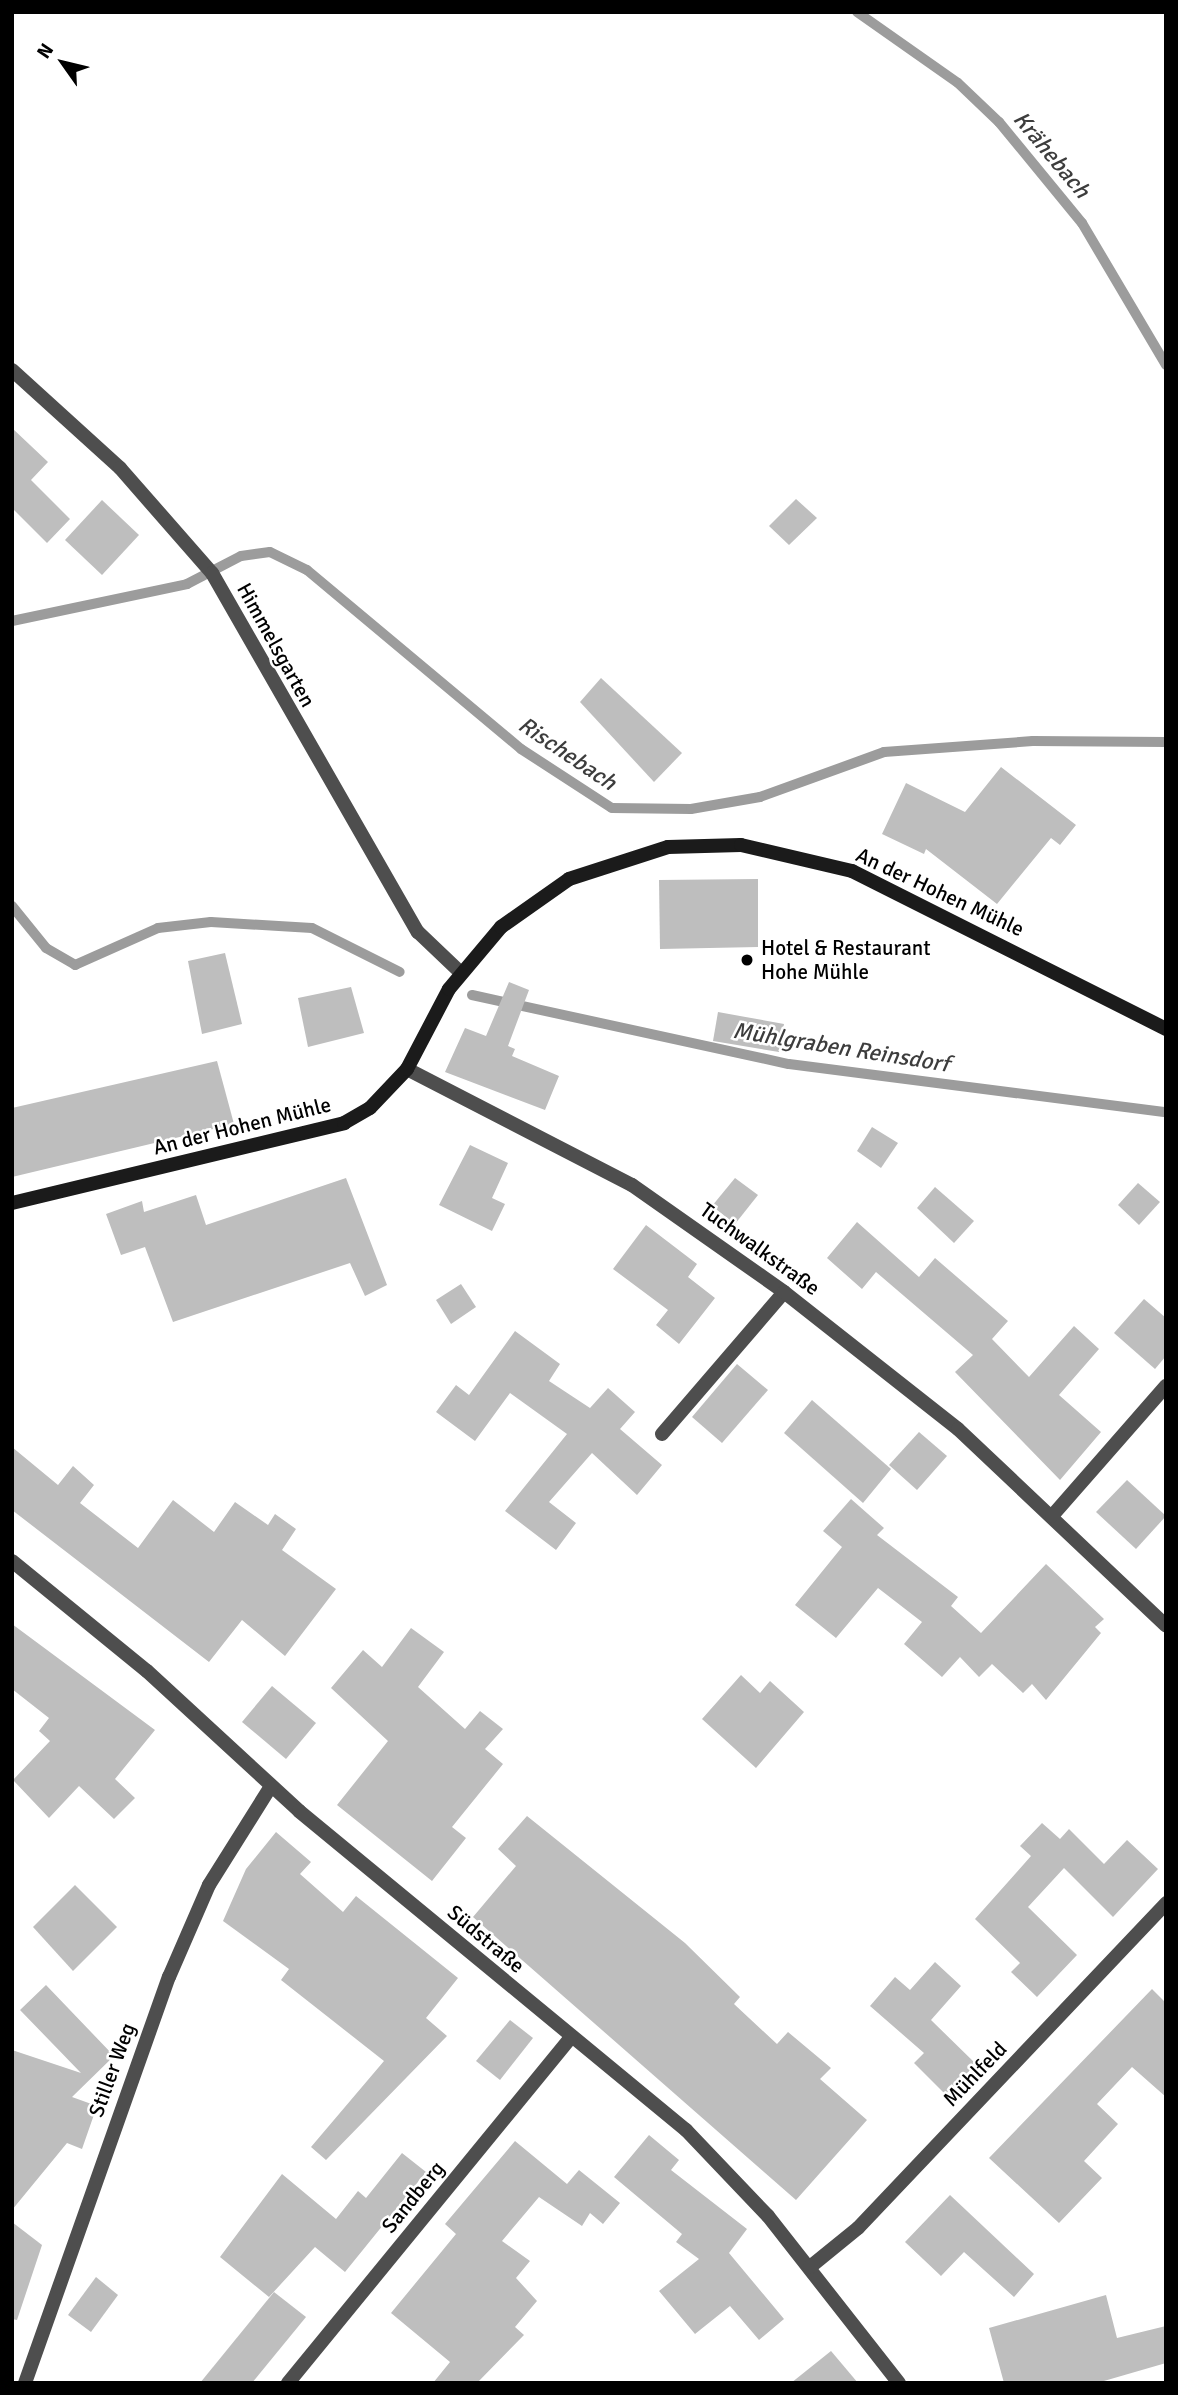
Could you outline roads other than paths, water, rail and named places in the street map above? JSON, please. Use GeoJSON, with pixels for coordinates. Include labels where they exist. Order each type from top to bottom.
{"type":"FeatureCollection","features":[{"type":"Feature","properties":{"kind":"street","name":"Himmelsgarten"},"geometry":{"type":"LineString","coordinates":[[12,370],[120,468],[192,547],[228,602],[418,932],[460,972]]}},
{"type":"Feature","properties":{"kind":"street","name":"An der Hohen Mühle"},"geometry":{"type":"LineString","coordinates":[[12,1203],[319,1132],[370,1108],[407,1069],[460,972],[522,909],[594,867],[668,847],[741,845],[819,860],[882,883],[1166,1029]]}},
{"type":"Feature","properties":{"kind":"street","name":"Tuchwalkstraße"},"geometry":{"type":"LineString","coordinates":[[407,1069],[632,1185],[784,1292],[918,1395],[1166,1626]]}},
{"type":"Feature","properties":{"kind":"street"},"geometry":{"type":"LineString","coordinates":[[662,1434],[784,1292]]}},
{"type":"Feature","properties":{"kind":"street"},"geometry":{"type":"LineString","coordinates":[[1052,1517],[1166,1386]]}},
{"type":"Feature","properties":{"kind":"street","name":"Südstraße"},"geometry":{"type":"LineString","coordinates":[[12,1562],[147,1671],[271,1786],[712,2155],[810,2267],[899,2383]]}},
{"type":"Feature","properties":{"kind":"street","name":"Stiller Weg"},"geometry":{"type":"LineString","coordinates":[[25,2383],[169,1978],[209,1885],[271,1786]]}},
{"type":"Feature","properties":{"kind":"street","name":"Mühlfeld"},"geometry":{"type":"LineString","coordinates":[[810,2267],[858,2228],[1166,1903]]}},
{"type":"Feature","properties":{"kind":"street","name":"Sandberg"},"geometry":{"type":"LineString","coordinates":[[288,2383],[571,2037]]}},
{"type":"Feature","properties":{"kind":"waterway","name":"Krähebach"},"geometry":{"type":"LineString","coordinates":[[857,12],[958,83],[999,122],[1082,223],[1166,365]]}},
{"type":"Feature","properties":{"kind":"waterway","name":"Rischebach"},"geometry":{"type":"LineString","coordinates":[[12,621],[187,584],[241,556],[270,552],[307,570],[521,749],[612,808],[691,809],[760,797],[884,752],[1033,741],[1166,742]]}},
{"type":"Feature","properties":{"kind":"waterway","name":"Mühlgraben Reinsdorf"},"geometry":{"type":"LineString","coordinates":[[12,906],[46,948],[75,965],[158,928],[211,922],[312,928],[400,972]]}},
{"type":"Feature","properties":{"kind":"waterway","name":"Mühlgraben Reinsdorf"},"geometry":{"type":"LineString","coordinates":[[472,995],[789,1064],[1166,1112]]}},
{"type":"Feature","properties":{"kind":"place","name":"Hotel & Restaurant Hohe Mühle"},"geometry":{"type":"Point","coordinates":[747,960]}}]}
